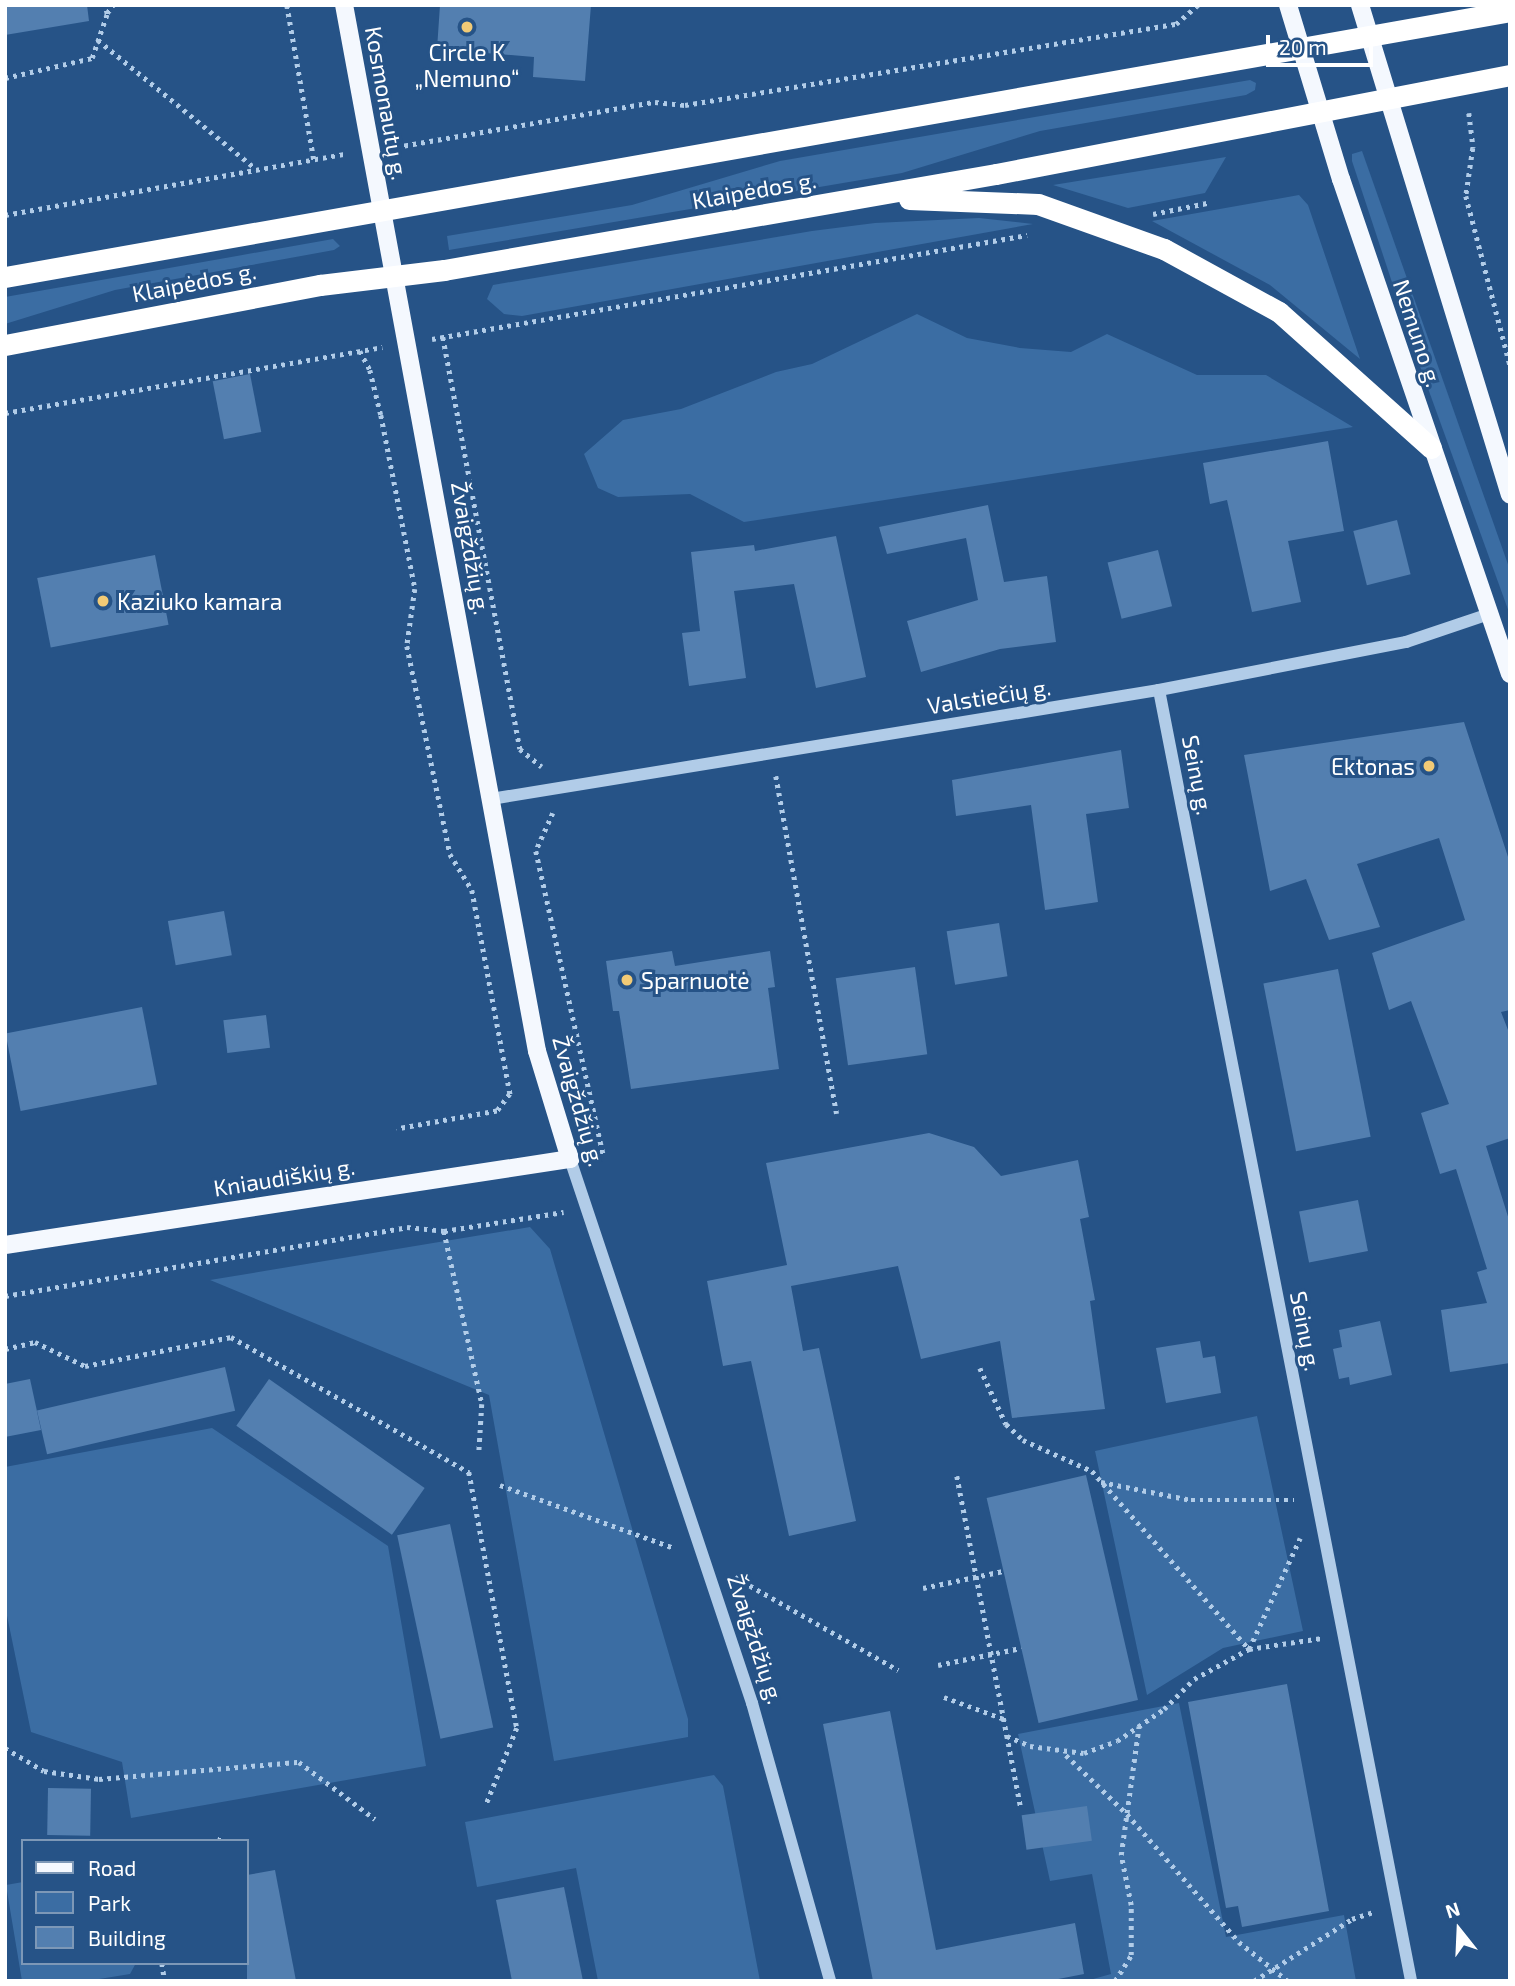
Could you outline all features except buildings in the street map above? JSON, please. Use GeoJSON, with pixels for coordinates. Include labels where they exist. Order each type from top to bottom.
{"type":"FeatureCollection","features":[{"type":"Feature","properties":{"kind":"highway","name":"Klaipėdos g."},"geometry":{"type":"LineString","coordinates":[[5,277],[1299,45],[1510,11]]}},
{"type":"Feature","properties":{"kind":"highway","name":"Klaipėdos g."},"geometry":{"type":"LineString","coordinates":[[5,345],[320,285],[394,276],[868,197],[1510,75]]}},
{"type":"Feature","properties":{"kind":"highway"},"geometry":{"type":"LineString","coordinates":[[868,197],[1038,204],[1164,249],[1279,312],[1431,448]]}},
{"type":"Feature","properties":{"kind":"main road","name":"Kosmonautų g."},"geometry":{"type":"LineString","coordinates":[[344,5],[382,210]]}},
{"type":"Feature","properties":{"kind":"main road","name":"Nemuno g."},"geometry":{"type":"LineString","coordinates":[[1287,5],[1431,448],[1510,674]]}},
{"type":"Feature","properties":{"kind":"main road","name":"Nemuno g."},"geometry":{"type":"LineString","coordinates":[[1360,5],[1386,99],[1510,495]]}},
{"type":"Feature","properties":{"kind":"main road","name":"Žvaigždžių g."},"geometry":{"type":"LineString","coordinates":[[382,210],[537,1051],[570,1159]]}},
{"type":"Feature","properties":{"kind":"main road","name":"Kniaudiškių g."},"geometry":{"type":"LineString","coordinates":[[5,1245],[570,1159]]}},
{"type":"Feature","properties":{"kind":"street","name":"Valstiečių g."},"geometry":{"type":"LineString","coordinates":[[491,799],[771,751],[1159,690],[1406,642],[1489,614]]}},
{"type":"Feature","properties":{"kind":"street","name":"Seinų g."},"geometry":{"type":"LineString","coordinates":[[1159,690],[1411,1981]]}},
{"type":"Feature","properties":{"kind":"street","name":"Žvaigždžių g."},"geometry":{"type":"LineString","coordinates":[[570,1159],[752,1703],[830,1981]]}},
{"type":"Feature","properties":{"kind":"path"},"geometry":{"type":"LineString","coordinates":[[105,5],[107,14]]}},
{"type":"Feature","properties":{"kind":"path"},"geometry":{"type":"LineString","coordinates":[[5,78],[92,58],[107,14],[113,5]]}},
{"type":"Feature","properties":{"kind":"path"},"geometry":{"type":"LineString","coordinates":[[287,5],[314,159]]}},
{"type":"Feature","properties":{"kind":"path"},"geometry":{"type":"LineString","coordinates":[[425,144],[655,102],[685,105],[1176,24],[1198,5]]}},
{"type":"Feature","properties":{"kind":"path"},"geometry":{"type":"LineString","coordinates":[[98,40],[257,170]]}},
{"type":"Feature","properties":{"kind":"path"},"geometry":{"type":"LineString","coordinates":[[1465,85],[1473,148],[1466,196],[1510,365]]}},
{"type":"Feature","properties":{"kind":"path"},"geometry":{"type":"LineString","coordinates":[[5,215],[298,162]]}},
{"type":"Feature","properties":{"kind":"path"},"geometry":{"type":"LineString","coordinates":[[1097,223],[1207,203]]}},
{"type":"Feature","properties":{"kind":"path"},"geometry":{"type":"LineString","coordinates":[[5,413],[1033,234]]}},
{"type":"Feature","properties":{"kind":"path"},"geometry":{"type":"LineString","coordinates":[[443,337],[520,749],[541,762],[554,817],[536,852],[603,1154]]}},
{"type":"Feature","properties":{"kind":"path"},"geometry":{"type":"LineString","coordinates":[[360,351],[370,370],[381,415],[415,589],[407,646],[450,854],[472,890],[510,1094],[497,1111],[397,1129]]}},
{"type":"Feature","properties":{"kind":"path"},"geometry":{"type":"LineString","coordinates":[[771,751],[837,1114]]}},
{"type":"Feature","properties":{"kind":"path"},"geometry":{"type":"LineString","coordinates":[[5,1296],[407,1227],[444,1231],[586,1209]]}},
{"type":"Feature","properties":{"kind":"path"},"geometry":{"type":"LineString","coordinates":[[444,1231],[482,1404],[479,1454]]}},
{"type":"Feature","properties":{"kind":"path"},"geometry":{"type":"LineString","coordinates":[[5,1349],[35,1342],[85,1366],[231,1337],[469,1472],[517,1728],[486,1805]]}},
{"type":"Feature","properties":{"kind":"path"},"geometry":{"type":"LineString","coordinates":[[979,1367],[1006,1424],[1023,1440],[1092,1472],[1249,1649]]}},
{"type":"Feature","properties":{"kind":"path"},"geometry":{"type":"LineString","coordinates":[[957,1476],[1021,1807]]}},
{"type":"Feature","properties":{"kind":"path"},"geometry":{"type":"LineString","coordinates":[[1101,1482],[1191,1500],[1318,1501],[1249,1649]]}},
{"type":"Feature","properties":{"kind":"path"},"geometry":{"type":"LineString","coordinates":[[923,1588],[1003,1571]]}},
{"type":"Feature","properties":{"kind":"path"},"geometry":{"type":"LineString","coordinates":[[1007,1736],[1065,1754],[1084,1753],[1116,1741],[1139,1726],[1194,1679],[1249,1649],[1344,1635]]}},
{"type":"Feature","properties":{"kind":"path"},"geometry":{"type":"LineString","coordinates":[[938,1665],[1021,1648]]}},
{"type":"Feature","properties":{"kind":"path"},"geometry":{"type":"LineString","coordinates":[[944,1697],[1004,1719]]}},
{"type":"Feature","properties":{"kind":"path"},"geometry":{"type":"LineString","coordinates":[[1115,1981],[1131,1955],[1131,1905],[1121,1855],[1139,1726]]}},
{"type":"Feature","properties":{"kind":"path"},"geometry":{"type":"LineString","coordinates":[[5,1748],[44,1771],[99,1779],[299,1762],[374,1819]]}},
{"type":"Feature","properties":{"kind":"path"},"geometry":{"type":"LineString","coordinates":[[1065,1754],[1127,1814],[1239,1942],[1288,1981]]}},
{"type":"Feature","properties":{"kind":"path"},"geometry":{"type":"LineString","coordinates":[[220,1839],[222,1834]]}},
{"type":"Feature","properties":{"kind":"path"},"geometry":{"type":"LineString","coordinates":[[1254,1981],[1352,1919],[1396,1904]]}},
{"type":"Feature","properties":{"kind":"green space"},"geometry":{"type":"Polygon","coordinates":[[[1250,80],[1256,83],[1255,90],[1246,95],[1040,131],[902,173],[449,250],[447,236],[632,205],[780,161],[1250,80]]]}},
{"type":"Feature","properties":{"kind":"green space"},"geometry":{"type":"Polygon","coordinates":[[[1362,151],[1510,570],[1510,615],[1417,358],[1352,161],[1352,154],[1362,151]]]}},
{"type":"Feature","properties":{"kind":"green space"},"geometry":{"type":"Polygon","coordinates":[[[1226,157],[1205,193],[1128,208],[1053,185],[1226,157]]]}},
{"type":"Feature","properties":{"kind":"green space"},"geometry":{"type":"Polygon","coordinates":[[[1299,195],[1308,205],[1360,359],[1270,285],[1152,221],[1299,195]]]}},
{"type":"Feature","properties":{"kind":"green space"},"geometry":{"type":"Polygon","coordinates":[[[979,218],[1033,224],[522,316],[504,314],[487,299],[493,285],[812,231],[875,223],[979,218]]]}},
{"type":"Feature","properties":{"kind":"green space"},"geometry":{"type":"Polygon","coordinates":[[[333,239],[340,246],[334,250],[115,290],[5,324],[5,297],[333,239]]]}},
{"type":"Feature","properties":{"kind":"green space"},"geometry":{"type":"Polygon","coordinates":[[[917,314],[967,338],[1020,348],[1071,352],[1107,334],[1197,375],[1266,375],[1353,427],[744,522],[690,494],[618,497],[598,488],[584,454],[623,420],[681,409],[776,372],[812,364],[917,314]]]}},
{"type":"Feature","properties":{"kind":"green space"},"geometry":{"type":"Polygon","coordinates":[[[530,1227],[550,1249],[688,1719],[688,1737],[554,1761],[489,1395],[210,1280],[530,1227]]]}},
{"type":"Feature","properties":{"kind":"green space"},"geometry":{"type":"Polygon","coordinates":[[[1257,1416],[1303,1631],[1223,1648],[1147,1695],[1095,1451],[1257,1416]]]}},
{"type":"Feature","properties":{"kind":"green space"},"geometry":{"type":"Polygon","coordinates":[[[212,1428],[388,1546],[426,1766],[131,1818],[122,1762],[31,1732],[5,1606],[5,1467],[212,1428]]]}},
{"type":"Feature","properties":{"kind":"green space"},"geometry":{"type":"Polygon","coordinates":[[[1179,1703],[1226,1937],[1344,1915],[1356,1981],[1086,1981],[1111,1974],[1092,1874],[1050,1881],[1018,1734],[1179,1703]]]}},
{"type":"Feature","properties":{"kind":"green space"},"geometry":{"type":"Polygon","coordinates":[[[714,1775],[723,1786],[760,1981],[598,1981],[576,1868],[477,1887],[465,1822],[714,1775]]]}},
{"type":"Feature","properties":{"kind":"green space"},"geometry":{"type":"Polygon","coordinates":[[[21,1882],[21,1965],[135,1965],[130,1974],[87,1981],[22,1981],[6,1885],[21,1882]]]}},
{"type":"Feature","properties":{"kind":"place","name":"Circle K „Nemuno“"},"geometry":{"type":"Point","coordinates":[467,27]}},
{"type":"Feature","properties":{"kind":"place","name":"Kaziuko kamara"},"geometry":{"type":"Point","coordinates":[103,601]}},
{"type":"Feature","properties":{"kind":"place","name":"Ektonas"},"geometry":{"type":"Point","coordinates":[1429,766]}},
{"type":"Feature","properties":{"kind":"place","name":"Sparnuotė"},"geometry":{"type":"Point","coordinates":[627,980]}}]}
